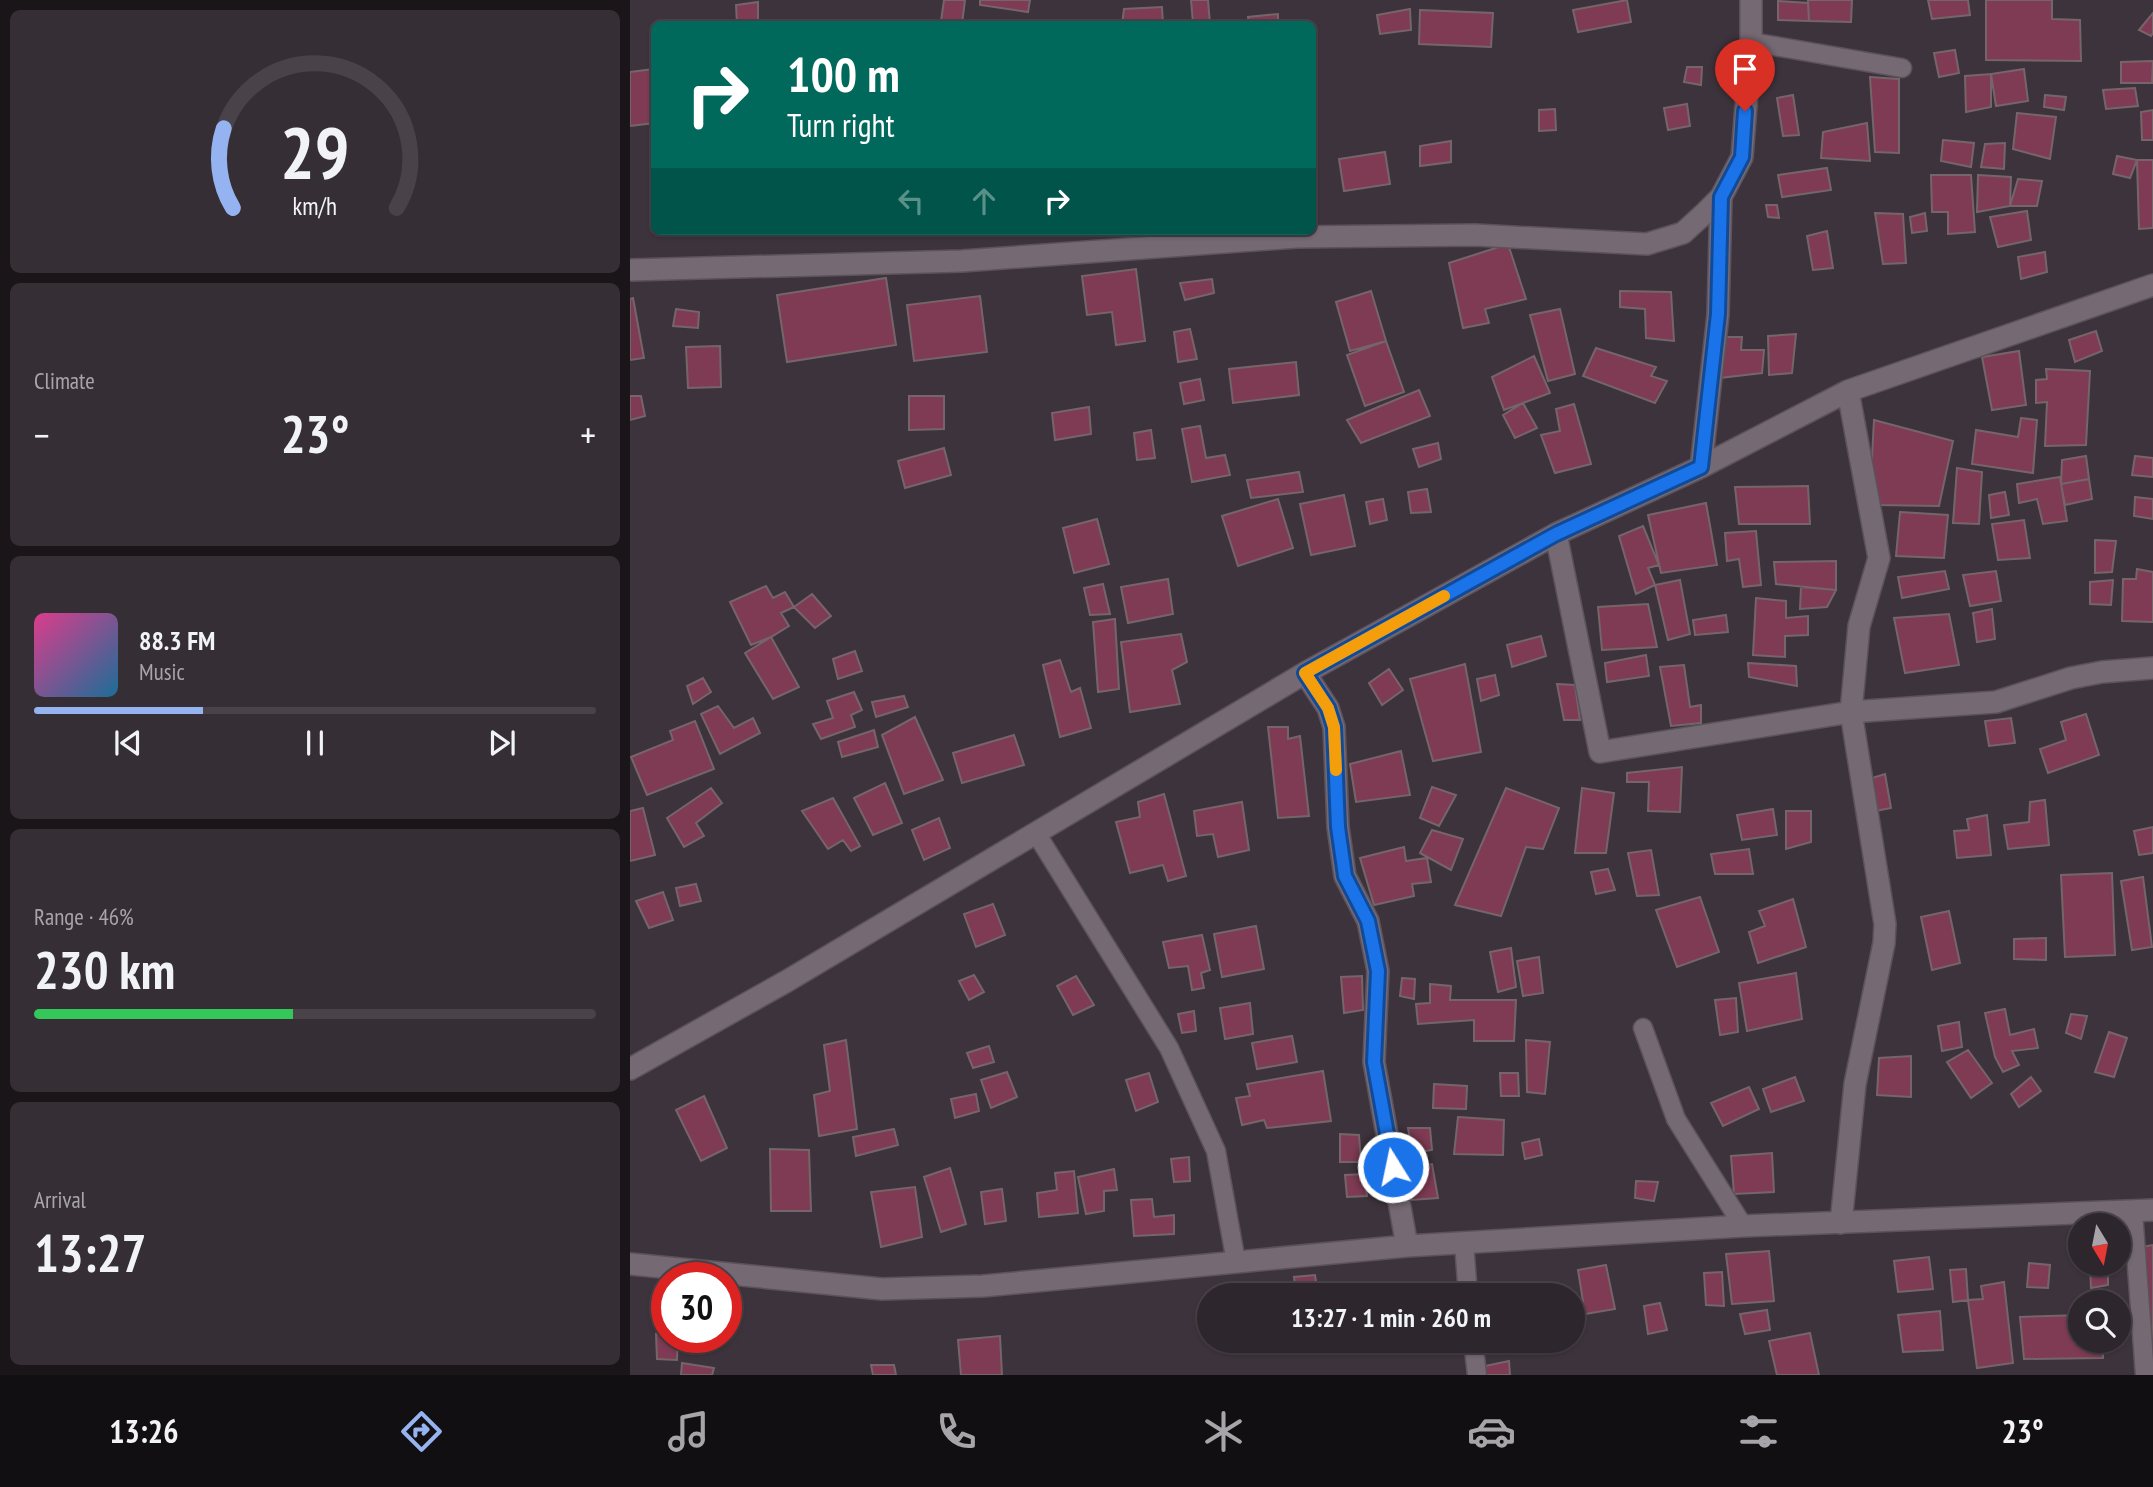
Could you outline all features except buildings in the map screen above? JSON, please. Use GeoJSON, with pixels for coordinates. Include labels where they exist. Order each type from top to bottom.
{"type":"FeatureCollection","features":[{"type":"Feature","properties":{"kind":"street"},"geometry":{"type":"LineString","coordinates":[[630,270],[962,261],[1296,237],[1475,235],[1647,244],[1683,233],[1721,197],[1742,157],[1751,41],[1751,0]]}},
{"type":"Feature","properties":{"kind":"street"},"geometry":{"type":"LineString","coordinates":[[1701,467],[1718,314],[1721,197]]}},
{"type":"Feature","properties":{"kind":"street"},"geometry":{"type":"LineString","coordinates":[[630,1069],[787,981],[1305,673],[1556,534],[1701,467],[1849,391],[2153,285]]}},
{"type":"Feature","properties":{"kind":"street"},"geometry":{"type":"LineString","coordinates":[[1841,1223],[1855,1084],[1884,943],[1885,924],[1851,712],[1859,626],[1879,558],[1849,391]]}},
{"type":"Feature","properties":{"kind":"street"},"geometry":{"type":"LineString","coordinates":[[1556,534],[1600,752],[1851,712],[1996,702],[2071,678],[2153,667]]}},
{"type":"Feature","properties":{"kind":"street"},"geometry":{"type":"LineString","coordinates":[[1305,673],[1328,708],[1334,727],[1338,827],[1345,876],[1368,921],[1378,971],[1374,1062],[1407,1246]]}},
{"type":"Feature","properties":{"kind":"street"},"geometry":{"type":"LineString","coordinates":[[630,1264],[882,1289],[913,1289],[983,1286],[1407,1246],[1743,1226],[2143,1211]]}},
{"type":"Feature","properties":{"kind":"lane"},"geometry":{"type":"LineString","coordinates":[[1751,41],[1902,68]]}},
{"type":"Feature","properties":{"kind":"lane"},"geometry":{"type":"LineString","coordinates":[[1036,833],[1169,1048],[1216,1151],[1236,1262]]}},
{"type":"Feature","properties":{"kind":"lane"},"geometry":{"type":"LineString","coordinates":[[1643,1028],[1676,1119],[1743,1226]]}},
{"type":"Feature","properties":{"kind":"lane"},"geometry":{"type":"LineString","coordinates":[[2143,1211],[2145,1375]]}},
{"type":"Feature","properties":{"kind":"lane"},"geometry":{"type":"LineString","coordinates":[[1464,1243],[1467,1283]]}},
{"type":"Feature","properties":{"kind":"lane"},"geometry":{"type":"LineString","coordinates":[[1474,1353],[1477,1375]]}},
{"type":"Feature","properties":{"kind":"slow traffic"},"geometry":{"type":"LineString","coordinates":[[1336,770],[1334,727],[1328,708],[1305,673],[1444,596]]}},
{"type":"Feature","properties":{"kind":"route"},"geometry":{"type":"LineString","coordinates":[[1393,1167],[1374,1062],[1378,971],[1368,921],[1345,876],[1338,827],[1334,727],[1328,708],[1305,673],[1556,534],[1701,467],[1718,314],[1721,197],[1742,157],[1745,111]]}}]}
